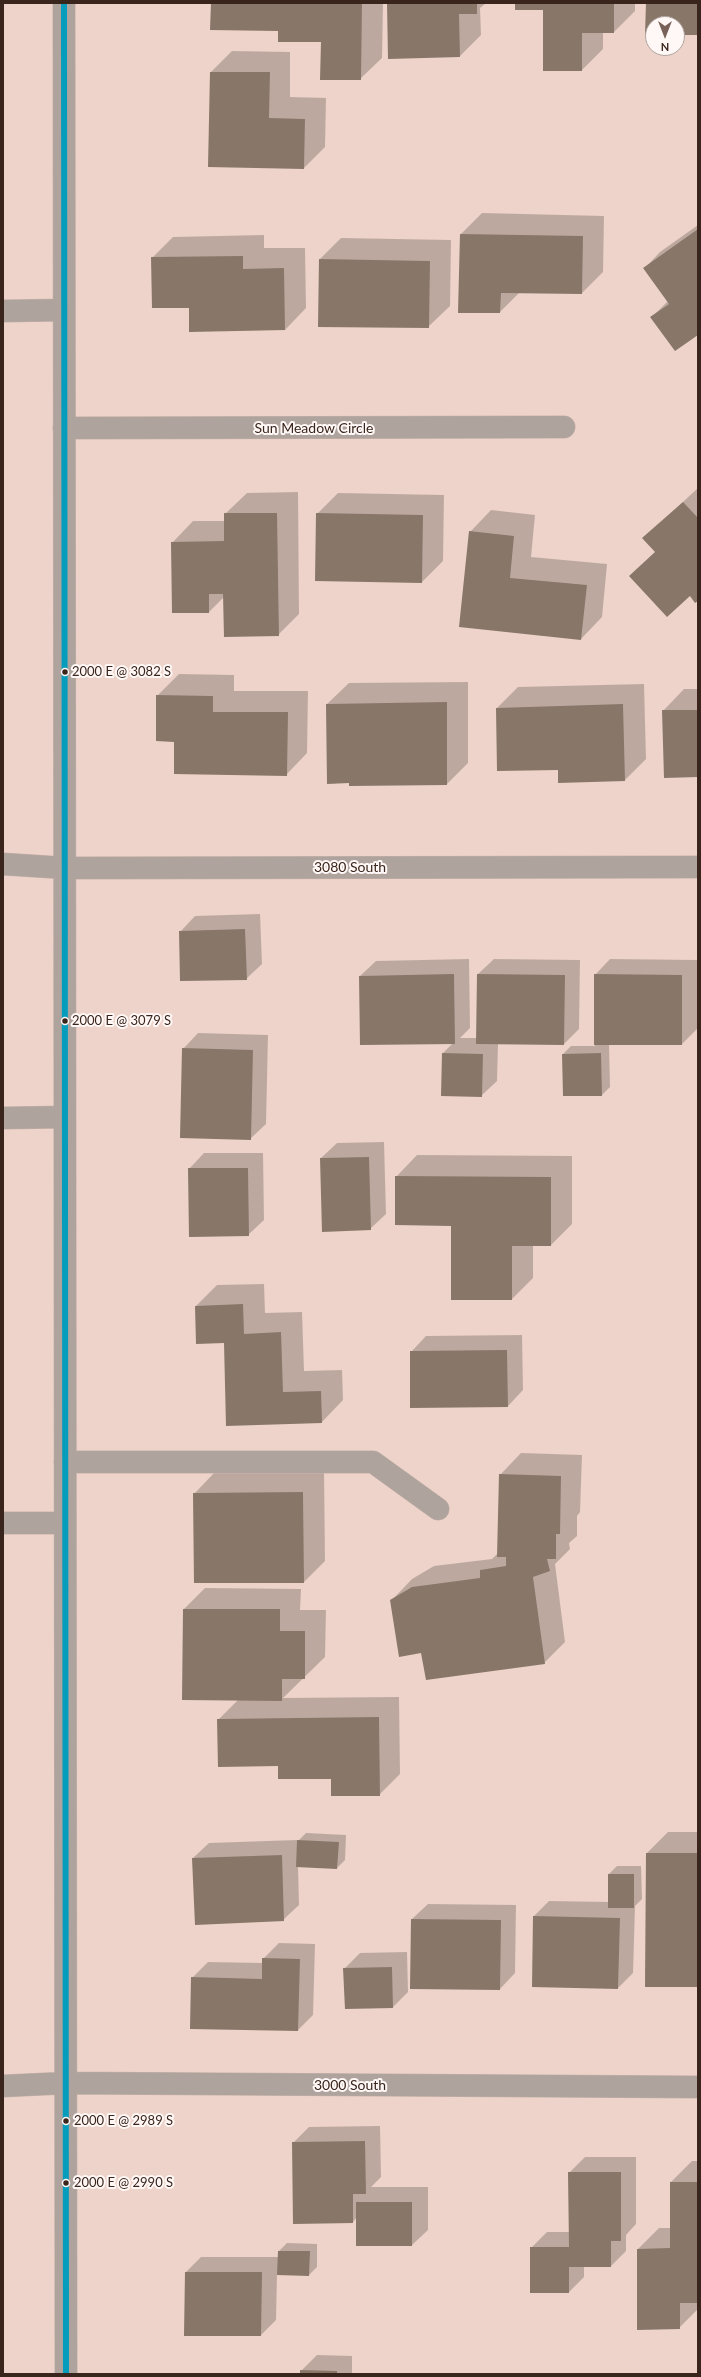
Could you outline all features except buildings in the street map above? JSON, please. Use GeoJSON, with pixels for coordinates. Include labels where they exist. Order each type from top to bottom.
{"type":"FeatureCollection","features":[{"type":"Feature","properties":{"kind":"street"},"geometry":{"type":"LineString","coordinates":[[64,3],[66,2374]]}},
{"type":"Feature","properties":{"kind":"street"},"geometry":{"type":"LineString","coordinates":[[3,311],[64,310]]}},
{"type":"Feature","properties":{"kind":"street","name":"Sun Meadow Circle"},"geometry":{"type":"LineString","coordinates":[[64,428],[564,427]]}},
{"type":"Feature","properties":{"kind":"street","name":"3080 South"},"geometry":{"type":"LineString","coordinates":[[3,864],[65,868],[698,867]]}},
{"type":"Feature","properties":{"kind":"street"},"geometry":{"type":"LineString","coordinates":[[3,1118],[65,1117]]}},
{"type":"Feature","properties":{"kind":"street"},"geometry":{"type":"LineString","coordinates":[[65,1462],[373,1462],[438,1510]]}},
{"type":"Feature","properties":{"kind":"street"},"geometry":{"type":"LineString","coordinates":[[3,1522],[65,1523]]}},
{"type":"Feature","properties":{"kind":"street","name":"3000 South"},"geometry":{"type":"LineString","coordinates":[[3,2086],[66,2083],[698,2087]]}},
{"type":"Feature","properties":{"kind":"transit line"},"geometry":{"type":"LineString","coordinates":[[64,3],[66,2374]]}},
{"type":"Feature","properties":{"kind":"place","name":"2000 E @ 3082 S"},"geometry":{"type":"Point","coordinates":[65,672]}},
{"type":"Feature","properties":{"kind":"place","name":"2000 E @ 3079 S"},"geometry":{"type":"Point","coordinates":[65,1021]}},
{"type":"Feature","properties":{"kind":"place","name":"2000 E @ 2989 S"},"geometry":{"type":"Point","coordinates":[66,2121]}},
{"type":"Feature","properties":{"kind":"place","name":"2000 E @ 2990 S"},"geometry":{"type":"Point","coordinates":[66,2183]}}]}
